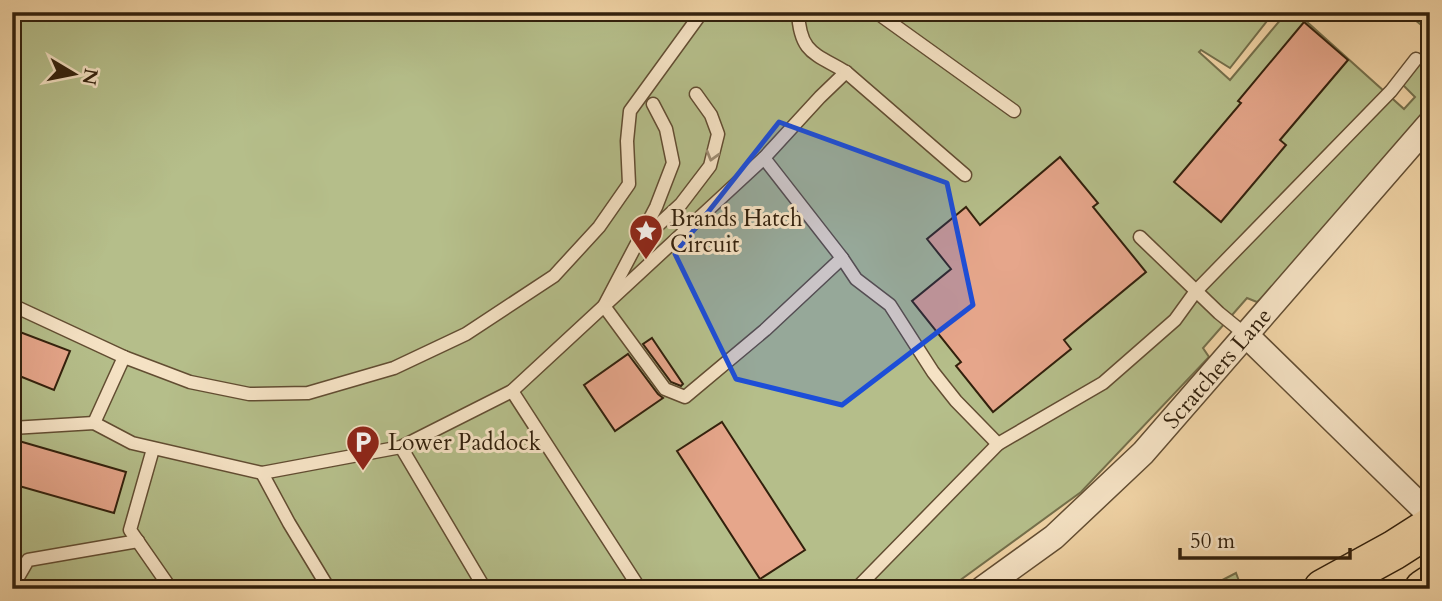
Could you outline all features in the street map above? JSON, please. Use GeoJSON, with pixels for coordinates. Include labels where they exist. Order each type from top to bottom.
{"type":"FeatureCollection","features":[{"type":"Feature","properties":{"kind":"highway"},"geometry":{"type":"LineString","coordinates":[[1323,589],[1430,527]]}},
{"type":"Feature","properties":{"kind":"highway"},"geometry":{"type":"LineString","coordinates":[[1424,589],[1430,585]]}},
{"type":"Feature","properties":{"kind":"street","name":"Scratchers Lane"},"geometry":{"type":"LineString","coordinates":[[982,589],[1054,537],[1143,453],[1430,123]]}},
{"type":"Feature","properties":{"kind":"street"},"geometry":{"type":"LineString","coordinates":[[1246,335],[1430,515]]}},
{"type":"Feature","properties":{"kind":"lane"},"geometry":{"type":"LineString","coordinates":[[12,305],[124,357],[190,382],[249,394],[308,393],[394,368],[466,334],[554,276],[599,228],[629,184],[627,141],[630,111],[702,12]]}},
{"type":"Feature","properties":{"kind":"lane"},"geometry":{"type":"LineString","coordinates":[[798,12],[799,30],[805,46],[846,72],[965,175]]}},
{"type":"Feature","properties":{"kind":"lane"},"geometry":{"type":"LineString","coordinates":[[876,12],[1014,111]]}},
{"type":"Feature","properties":{"kind":"lane"},"geometry":{"type":"LineString","coordinates":[[856,589],[998,444],[1103,383],[1175,320],[1196,290],[1391,91],[1416,58]]}},
{"type":"Feature","properties":{"kind":"lane"},"geometry":{"type":"LineString","coordinates":[[12,428],[94,423],[132,443],[152,449],[262,473],[401,447],[512,391],[764,158],[846,72]]}},
{"type":"Feature","properties":{"kind":"lane"},"geometry":{"type":"LineString","coordinates":[[636,246],[681,204],[710,166],[718,134],[711,115],[696,94]]}},
{"type":"Feature","properties":{"kind":"lane"},"geometry":{"type":"LineString","coordinates":[[604,306],[656,206],[673,163],[666,129],[653,104]]}},
{"type":"Feature","properties":{"kind":"lane"},"geometry":{"type":"LineString","coordinates":[[764,158],[856,279],[890,305],[933,372],[956,401],[998,444]]}},
{"type":"Feature","properties":{"kind":"lane"},"geometry":{"type":"LineString","coordinates":[[1140,237],[1246,335]]}},
{"type":"Feature","properties":{"kind":"lane"},"geometry":{"type":"LineString","coordinates":[[604,306],[666,388],[685,397],[765,330],[842,258]]}},
{"type":"Feature","properties":{"kind":"lane"},"geometry":{"type":"LineString","coordinates":[[94,423],[124,357]]}},
{"type":"Feature","properties":{"kind":"lane"},"geometry":{"type":"LineString","coordinates":[[512,391],[640,589]]}},
{"type":"Feature","properties":{"kind":"lane"},"geometry":{"type":"LineString","coordinates":[[401,447],[485,589]]}},
{"type":"Feature","properties":{"kind":"lane"},"geometry":{"type":"LineString","coordinates":[[152,449],[130,530],[171,589]]}},
{"type":"Feature","properties":{"kind":"lane"},"geometry":{"type":"LineString","coordinates":[[262,473],[329,589]]}},
{"type":"Feature","properties":{"kind":"lane"},"geometry":{"type":"LineString","coordinates":[[13,587],[28,560],[138,541]]}},
{"type":"Feature","properties":{"kind":"highlighted area"},"geometry":{"type":"Polygon","coordinates":[[[779,122],[947,183],[973,305],[842,405],[736,379],[675,254],[779,122]]]}},
{"type":"Feature","properties":{"kind":"green space","name":"Brands Hatch Circuit"},"geometry":{"type":"Polygon","coordinates":[[[12,12],[1274,12],[1230,68],[1201,50],[1199,52],[1230,80],[1287,12],[1296,12],[1404,109],[1415,97],[1403,85],[1430,51],[1430,113],[1273,290],[1257,302],[1247,298],[1203,348],[1209,357],[1081,492],[948,589],[12,589],[12,12]]]}},
{"type":"Feature","properties":{"kind":"green space"},"geometry":{"type":"Polygon","coordinates":[[[1405,12],[1430,12],[1430,32],[1405,12]]]}},
{"type":"Feature","properties":{"kind":"green space"},"geometry":{"type":"Polygon","coordinates":[[[1236,573],[1242,589],[1205,589],[1236,573]]]}},
{"type":"Feature","properties":{"kind":"building"},"geometry":{"type":"Polygon","coordinates":[[[1304,22],[1348,60],[1280,140],[1286,145],[1221,222],[1174,182],[1241,103],[1238,101],[1304,22]]]}},
{"type":"Feature","properties":{"kind":"building"},"geometry":{"type":"Polygon","coordinates":[[[1060,157],[1098,203],[1093,207],[1146,272],[1064,340],[1071,349],[993,412],[956,366],[961,362],[912,301],[951,269],[927,239],[966,207],[980,225],[1060,157]]]}},
{"type":"Feature","properties":{"kind":"building"},"geometry":{"type":"Polygon","coordinates":[[[12,329],[70,351],[54,390],[12,373],[12,329]]]}},
{"type":"Feature","properties":{"kind":"building"},"geometry":{"type":"Polygon","coordinates":[[[652,338],[683,384],[681,386],[671,382],[643,344],[652,338]]]}},
{"type":"Feature","properties":{"kind":"building"},"geometry":{"type":"Polygon","coordinates":[[[628,354],[663,398],[615,431],[584,385],[628,354]]]}},
{"type":"Feature","properties":{"kind":"building"},"geometry":{"type":"Polygon","coordinates":[[[722,422],[805,550],[760,579],[677,451],[722,422]]]}},
{"type":"Feature","properties":{"kind":"building"},"geometry":{"type":"Polygon","coordinates":[[[12,439],[126,472],[114,513],[12,484],[12,439]]]}},
{"type":"Feature","properties":{"kind":"place","name":"Brands Hatch Circuit"},"geometry":{"type":"Point","coordinates":[646,261]}},
{"type":"Feature","properties":{"kind":"place","name":"Lower Paddock"},"geometry":{"type":"Point","coordinates":[363,472]}}]}
